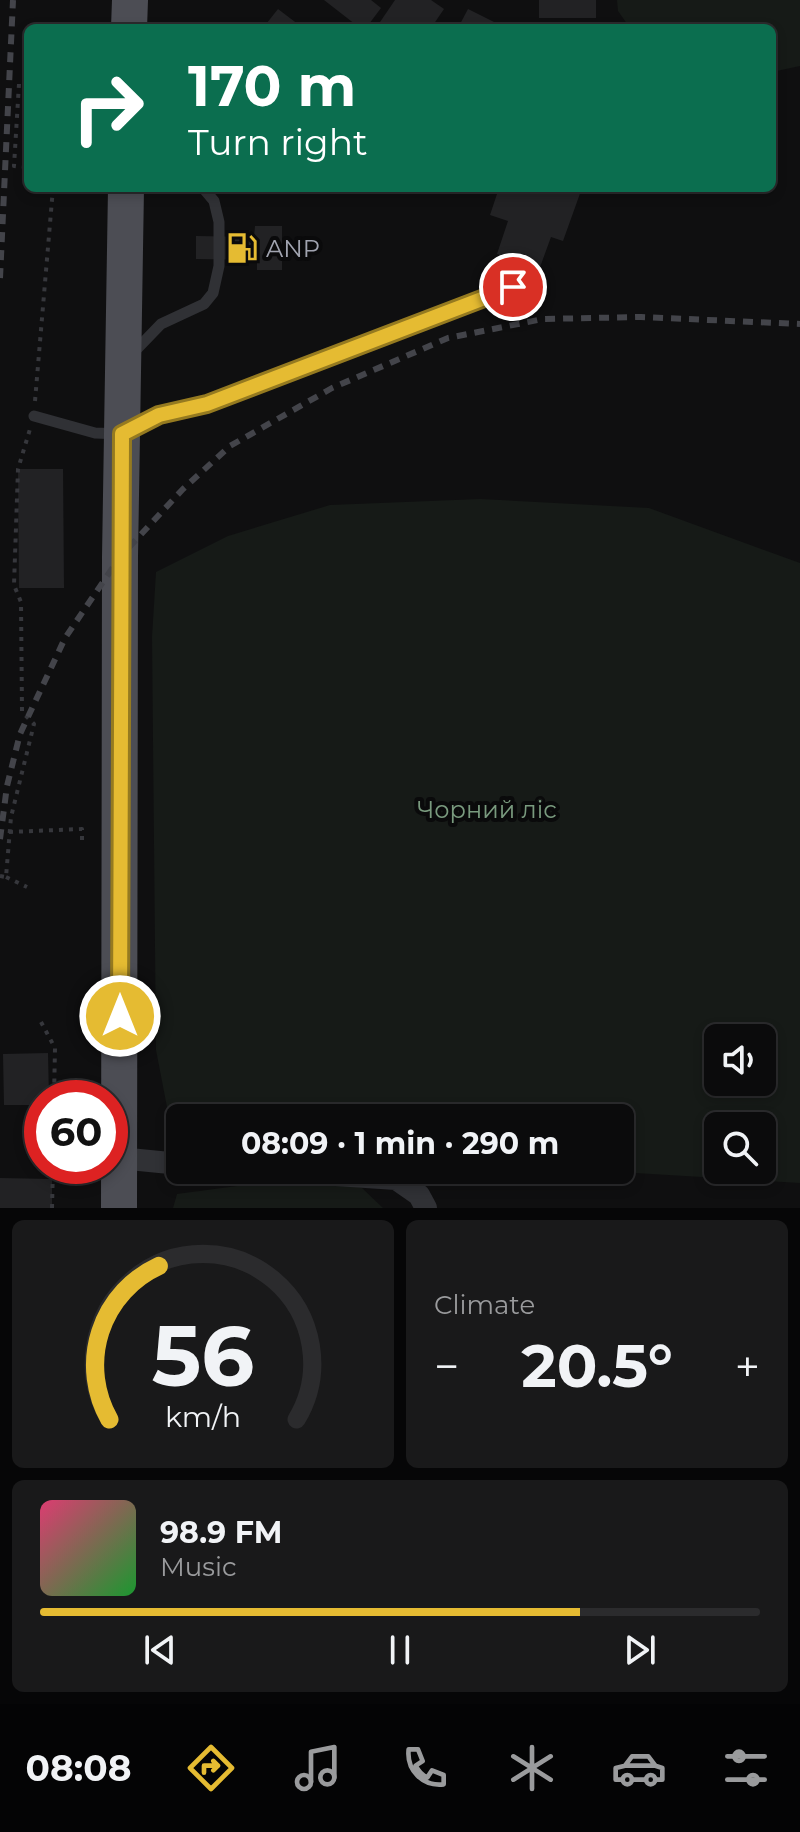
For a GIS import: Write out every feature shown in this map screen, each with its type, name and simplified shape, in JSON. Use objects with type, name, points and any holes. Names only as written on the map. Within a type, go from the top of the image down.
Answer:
[{"type":"main road","points":[[129,24],[130,0]]},
{"type":"main road","points":[[115,1080],[126,192]]},
{"type":"main road","points":[[117,1184],[119,1208]]},
{"type":"street","points":[[128,1159],[166,1163]]},
{"type":"street","points":[[403,1184],[419,1195],[426,1208]]},
{"type":"lane","points":[[123,366],[161,324],[204,304],[213,293],[219,266],[219,222],[214,201],[206,192]]},
{"type":"lane","points":[[34,416],[95,433],[122,434],[159,415],[207,404],[513,287]]},
{"type":"path","points":[[19,84],[14,166],[24,167]]},
{"type":"path","points":[[27,887],[3,877],[9,832],[34,724],[22,712],[21,602],[14,585],[18,469],[34,416],[53,192]]},
{"type":"path","points":[[9,832],[82,829],[82,844]]},
{"type":"path","points":[[41,1022],[55,1048],[54,1080]]},
{"type":"path","points":[[52,1208],[53,1184]]},
{"type":"green space","points":[[617,0],[800,0],[800,66],[776,71],[776,24],[627,24],[618,11]]},
{"type":"green space","name":"Чорний ліс","points":[[480,499],[649,508],[800,563],[800,1183],[776,1182],[776,1112],[704,1112],[704,1177],[634,1173],[634,1104],[166,1104],[156,1050],[152,637],[156,572],[228,536],[330,505]]},
{"type":"green space","points":[[252,1184],[341,1184],[362,1188],[383,1208],[173,1208],[177,1194]]},
{"type":"building","points":[[324,0],[371,0],[381,8],[369,24],[355,24]]},
{"type":"building","points":[[395,0],[431,0],[444,9],[434,24],[379,24]]},
{"type":"building","points":[[539,0],[596,0],[596,18],[539,18]]},
{"type":"building","points":[[278,9],[298,24],[266,24]]},
{"type":"building","points":[[468,9],[498,24],[460,24]]},
{"type":"building","points":[[498,192],[581,192],[563,241],[551,237],[539,270],[497,254],[508,221],[490,215]]},
{"type":"building","points":[[255,226],[282,226],[282,270],[257,270],[257,260],[196,259],[196,236],[254,237]]},
{"type":"building","points":[[18,469],[63,469],[64,588],[19,588]]},
{"type":"building","points":[[48,1053],[49,1080],[24,1080],[24,1105],[4,1105],[3,1054]]},
{"type":"building","points":[[0,1178],[24,1178],[24,1184],[52,1184],[52,1208],[0,1208]]},
{"type":"railway","points":[[0,278],[13,0]]},
{"type":"railway","points":[[0,839],[7,786],[20,734],[65,638],[120,557],[183,489],[230,446],[332,388],[448,338],[543,319],[641,317],[800,324]]},
{"type":"place","name":"ANP","points":[[242,248]]},
{"type":"route","points":[[120,1016],[122,434],[159,415],[207,404],[513,287]]}]
